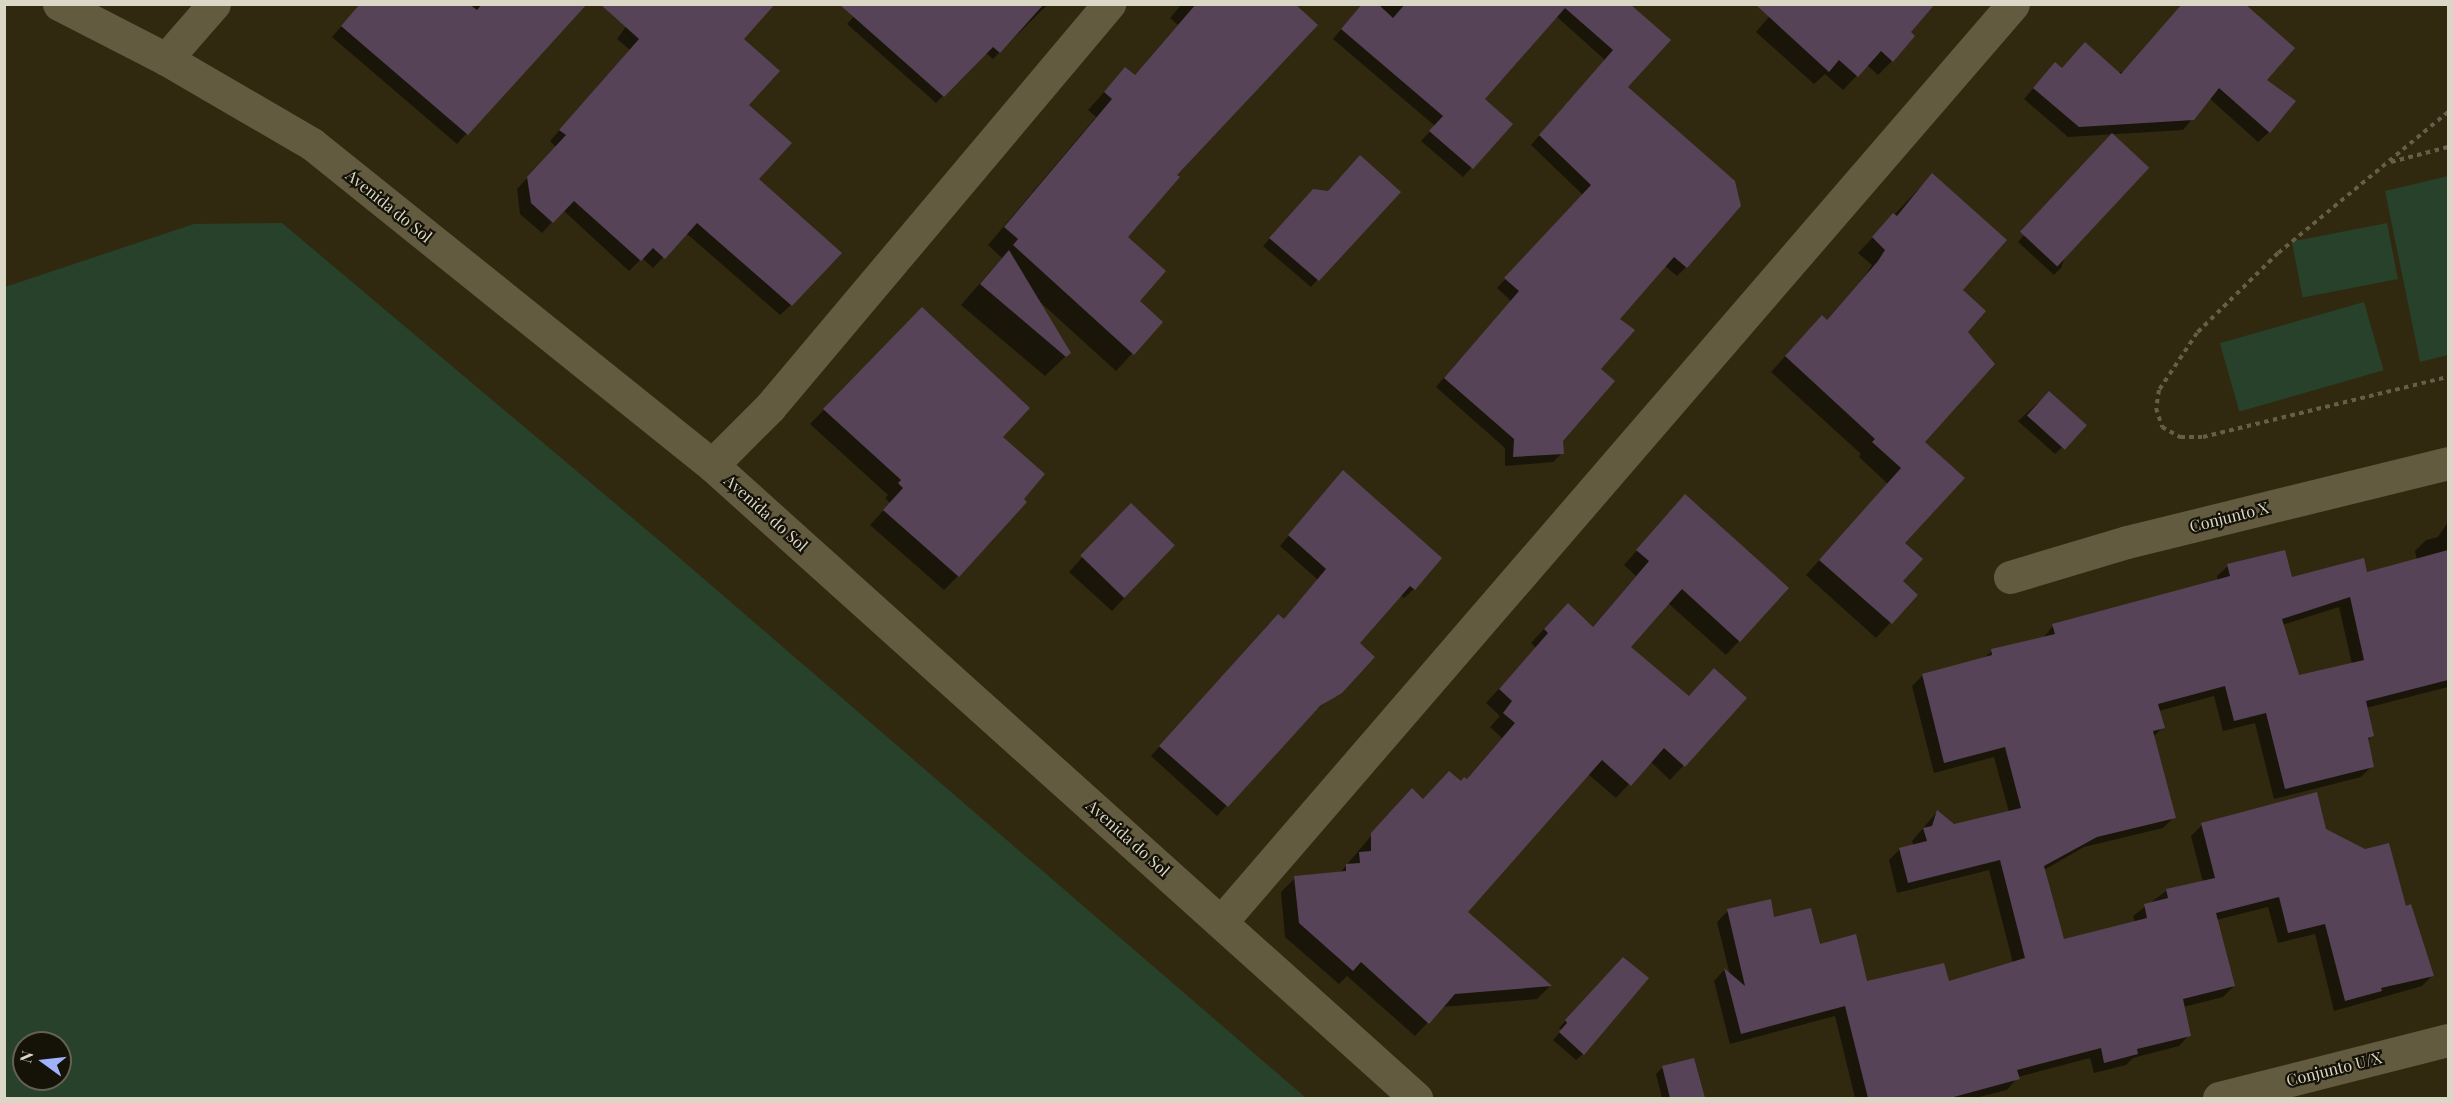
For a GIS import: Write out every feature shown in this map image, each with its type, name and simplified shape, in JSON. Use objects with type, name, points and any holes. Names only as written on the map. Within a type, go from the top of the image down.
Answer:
[{"type":"street","name":"Avenida do Sol","points":[[59,4],[166,59],[312,144],[712,465],[1416,1098]]},
{"type":"street","points":[[166,59],[214,4]]},
{"type":"street","points":[[712,465],[770,407],[1109,4]]},
{"type":"street","points":[[1221,922],[2013,4]]},
{"type":"street","name":"Conjunto X","points":[[2010,577],[2127,542],[2448,463]]},
{"type":"street","name":"Conjunto U/X","points":[[2219,1098],[2448,1040]]},
{"type":"path","points":[[2448,112],[2278,253],[2197,333],[2159,390],[2156,408],[2162,427],[2180,437],[2203,437],[2448,377]]},
{"type":"path","points":[[2387,163],[2448,147]]},
{"type":"green space","points":[[2448,176],[2448,355],[2420,362],[2385,191]]},
{"type":"green space","points":[[282,223],[661,542],[1306,1098],[5,1098],[5,287],[194,224]]},
{"type":"green space","points":[[2387,223],[2398,279],[2303,297],[2292,242]]},
{"type":"green space","points":[[2364,302],[2384,370],[2239,412],[2220,343]]},
{"type":"building","points":[[360,4],[469,4],[477,10],[482,4],[587,4],[468,135],[341,26]]},
{"type":"building","points":[[600,4],[775,4],[744,39],[780,71],[749,105],[792,143],[759,179],[842,253],[792,306],[697,223],[665,259],[653,248],[641,261],[574,201],[553,223],[531,203],[527,177],[566,135],[559,130],[639,39]]},
{"type":"building","points":[[839,4],[1044,4],[1000,53],[993,47],[944,97]]},
{"type":"building","points":[[1196,4],[1295,4],[1318,25],[1177,175],[1180,177],[1128,237],[1166,271],[1140,301],[1163,322],[1134,355],[1013,245],[1018,239],[1004,227],[1112,99],[1104,92],[1125,67],[1135,75]]},
{"type":"building","points":[[1362,4],[1378,4],[1393,18],[1405,4],[1630,4],[1671,40],[1628,87],[1735,181],[1741,206],[1687,268],[1674,257],[1620,319],[1635,330],[1601,369],[1615,381],[1563,441],[1564,454],[1513,457],[1514,439],[1444,378],[1519,291],[1504,278],[1591,185],[1539,135],[1613,50],[1565,8],[1485,99],[1513,124],[1473,169],[1429,131],[1443,116],[1341,29]]},
{"type":"building","points":[[1755,4],[1935,4],[1911,32],[1915,36],[1893,62],[1881,51],[1858,77],[1839,60],[1829,72]]},
{"type":"building","points":[[2182,4],[2245,4],[2295,48],[2267,80],[2296,101],[2270,133],[2219,88],[2194,120],[2079,127],[2033,88],[2055,62],[2062,68],[2085,42],[2121,74]]},
{"type":"building","points":[[2112,133],[2149,168],[2057,267],[2020,232]]},
{"type":"building","points":[[1360,155],[1401,192],[1319,281],[1269,238],[1313,189],[1328,191]]},
{"type":"building","points":[[1932,173],[2007,240],[1963,290],[1986,311],[1968,332],[1995,364],[1925,442],[1965,478],[1905,543],[1923,559],[1903,581],[1918,595],[1892,624],[1819,560],[1901,468],[1872,442],[1875,439],[1785,356],[1822,315],[1827,320],[1878,261],[1885,250],[1872,237],[1893,213],[1897,216]]},
{"type":"building","points":[[1009,250],[1071,353],[1066,357],[980,284]]},
{"type":"building","points":[[922,307],[1030,408],[1003,437],[1045,474],[1024,499],[1027,502],[959,577],[883,510],[903,488],[898,483],[901,480],[823,409]]},
{"type":"building","points":[[2049,391],[2087,425],[2065,450],[2027,416]]},
{"type":"building","points":[[1343,470],[1442,558],[1415,590],[1410,586],[1360,643],[1375,657],[1342,693],[1320,706],[1228,807],[1159,746],[1278,614],[1284,619],[1326,569],[1288,535]]},
{"type":"building","points":[[1685,494],[1789,588],[1740,642],[1682,589],[1631,647],[1689,696],[1714,668],[1747,698],[1685,767],[1664,748],[1631,786],[1602,760],[1468,912],[1552,986],[1455,994],[1429,1024],[1361,962],[1353,971],[1299,923],[1294,876],[1346,871],[1346,864],[1360,863],[1359,852],[1371,851],[1371,833],[1412,788],[1423,799],[1449,771],[1461,781],[1464,777],[1467,779],[1515,723],[1503,713],[1512,701],[1499,689],[1548,633],[1544,629],[1568,603],[1593,627],[1649,561],[1636,550]]},
{"type":"building","points":[[1131,503],[1175,545],[1124,598],[1080,556]]},
{"type":"building","points":[[2285,550],[2292,577],[2364,558],[2367,572],[2448,550],[2448,680],[2366,701],[2374,736],[2368,738],[2374,767],[2285,789],[2266,713],[2234,721],[2225,686],[2158,704],[2165,728],[2153,731],[2176,818],[2097,837],[2044,866],[2064,939],[2147,918],[2144,904],[2168,898],[2166,889],[2215,878],[2201,823],[2317,792],[2326,829],[2365,849],[2389,843],[2406,906],[2411,904],[2434,976],[2381,988],[2382,991],[2345,1001],[2325,924],[2288,933],[2279,897],[2216,913],[2235,986],[2183,999],[2191,1036],[2137,1049],[2138,1054],[2104,1063],[2101,1048],[2017,1070],[2020,1079],[1950,1098],[1868,1098],[1845,1006],[1741,1034],[1724,968],[1745,986],[1727,909],[1771,899],[1774,917],[1811,908],[1820,944],[1856,934],[1867,981],[1944,963],[1949,981],[2025,958],[2000,860],[1908,883],[1899,848],[1927,841],[1923,828],[1932,826],[1937,810],[1954,824],[2021,808],[2005,747],[1944,763],[1922,674],[1992,655],[1991,649],[2055,634],[2052,624],[2230,576],[2227,564]],"holes":[[[2350,597],[2364,660],[2299,675],[2282,619]]]},
{"type":"building","points":[[1623,957],[1649,978],[1584,1055],[1559,1032],[1567,1023],[1565,1020]]},
{"type":"building","points":[[1694,1058],[1705,1098],[1670,1098],[1662,1066]]}]
